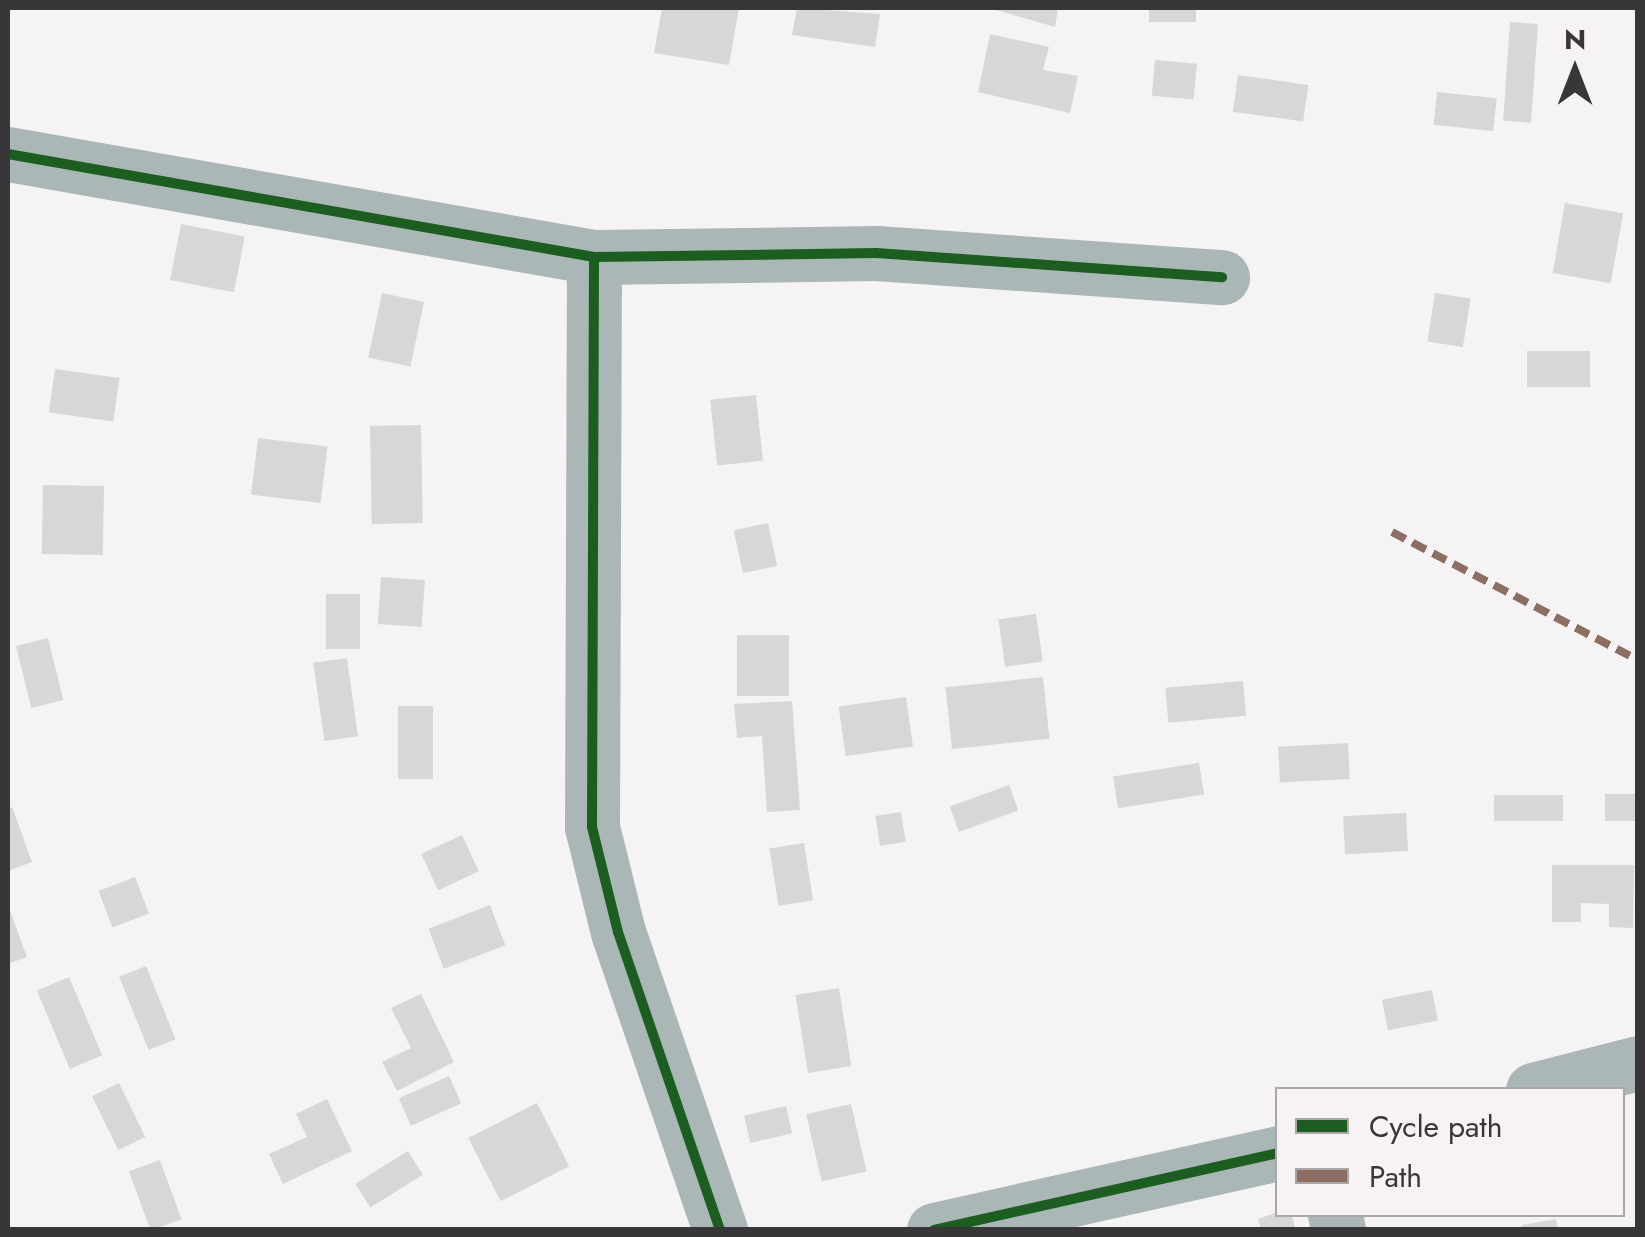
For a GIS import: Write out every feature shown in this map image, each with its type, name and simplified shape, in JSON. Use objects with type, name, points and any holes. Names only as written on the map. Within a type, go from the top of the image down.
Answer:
[{"type":"street","points":[[8,154],[594,257],[876,253],[1222,277]]},
{"type":"street","points":[[594,257],[592,827],[618,932],[720,1230]]},
{"type":"street","points":[[1545,1087],[1638,1063]]},
{"type":"street","points":[[959,1227],[1275,1154]]},
{"type":"building","points":[[662,8],[739,8],[729,65],[654,53]]},
{"type":"building","points":[[797,8],[880,14],[875,47],[792,35]]},
{"type":"building","points":[[989,8],[1058,8],[1055,27]]},
{"type":"building","points":[[1149,8],[1196,8],[1196,22],[1149,22]]},
{"type":"building","points":[[1510,22],[1538,24],[1531,123],[1503,121]]},
{"type":"building","points":[[990,34],[1049,47],[1043,70],[1078,76],[1070,113],[978,92]]},
{"type":"building","points":[[1155,60],[1197,64],[1194,100],[1152,96]]},
{"type":"building","points":[[1238,75],[1308,85],[1303,122],[1233,112]]},
{"type":"building","points":[[1437,92],[1497,98],[1493,131],[1434,125]]},
{"type":"building","points":[[1565,203],[1623,213],[1611,283],[1553,273]]},
{"type":"building","points":[[181,224],[245,236],[234,292],[170,280]]},
{"type":"building","points":[[382,293],[424,302],[410,366],[368,358]]},
{"type":"building","points":[[1435,293],[1471,299],[1463,347],[1427,341]]},
{"type":"building","points":[[1527,351],[1590,351],[1590,387],[1527,387]]},
{"type":"building","points":[[55,369],[119,378],[113,422],[49,413]]},
{"type":"building","points":[[756,395],[763,461],[717,465],[710,400]]},
{"type":"building","points":[[421,425],[423,523],[372,524],[370,426]]},
{"type":"building","points":[[258,438],[327,447],[321,503],[251,495]]},
{"type":"building","points":[[43,485],[104,486],[103,555],[42,554]]},
{"type":"building","points":[[768,523],[777,566],[743,573],[734,530]]},
{"type":"building","points":[[381,577],[425,580],[422,627],[378,624]]},
{"type":"building","points":[[326,594],[360,594],[360,649],[326,649]]},
{"type":"building","points":[[1036,614],[1043,662],[1005,667],[998,619]]},
{"type":"building","points":[[737,635],[789,635],[789,696],[737,696]]},
{"type":"building","points":[[48,638],[63,700],[31,708],[16,646]]},
{"type":"building","points":[[347,658],[358,736],[324,741],[313,663]]},
{"type":"building","points":[[1043,677],[1049,739],[952,749],[946,687]]},
{"type":"building","points":[[1243,681],[1246,716],[1168,723],[1165,688]]},
{"type":"building","points":[[906,697],[913,747],[846,756],[839,706]]},
{"type":"building","points":[[792,701],[800,810],[767,812],[762,736],[737,738],[734,704]]},
{"type":"building","points":[[398,706],[433,706],[433,779],[398,779]]},
{"type":"building","points":[[1348,743],[1350,779],[1280,783],[1278,747]]},
{"type":"building","points":[[1199,763],[1204,795],[1118,808],[1113,777]]},
{"type":"building","points":[[1009,785],[1018,810],[959,832],[950,807]]},
{"type":"building","points":[[1605,794],[1638,794],[1638,821],[1605,821]]},
{"type":"building","points":[[1494,795],[1563,795],[1563,821],[1494,821]]},
{"type":"building","points":[[12,807],[32,862],[8,871],[8,809]]},
{"type":"building","points":[[901,812],[906,842],[880,846],[875,816]]},
{"type":"building","points":[[1406,813],[1408,851],[1345,854],[1343,816]]},
{"type":"building","points":[[462,835],[479,871],[438,890],[421,854]]},
{"type":"building","points":[[804,843],[813,900],[779,906],[769,848]]},
{"type":"building","points":[[1552,865],[1634,865],[1633,928],[1609,927],[1609,904],[1581,903],[1581,922],[1552,922]]},
{"type":"building","points":[[135,877],[149,913],[113,927],[99,891]]},
{"type":"building","points":[[8,905],[27,957],[8,964]]},
{"type":"building","points":[[490,905],[505,945],[444,969],[428,929]]},
{"type":"building","points":[[146,966],[176,1039],[149,1050],[119,977]]},
{"type":"building","points":[[69,977],[102,1055],[70,1069],[37,991]]},
{"type":"building","points":[[839,988],[851,1066],[808,1073],[796,995]]},
{"type":"building","points":[[1432,990],[1438,1020],[1388,1030],[1382,1000]]},
{"type":"building","points":[[421,994],[454,1062],[397,1091],[382,1062],[411,1048],[391,1008]]},
{"type":"building","points":[[449,1076],[461,1103],[411,1126],[399,1098]]},
{"type":"building","points":[[119,1083],[145,1137],[118,1150],[92,1096]]},
{"type":"building","points":[[327,1099],[352,1151],[283,1184],[269,1154],[307,1137],[296,1114]]},
{"type":"building","points":[[537,1103],[569,1166],[501,1201],[468,1138]]},
{"type":"building","points":[[851,1104],[867,1171],[822,1182],[806,1114]]},
{"type":"building","points":[[786,1106],[792,1133],[750,1143],[744,1116]]},
{"type":"building","points":[[408,1151],[423,1175],[370,1208],[355,1184]]},
{"type":"building","points":[[160,1160],[182,1219],[150,1230],[129,1171]]},
{"type":"building","points":[[1275,1213],[1275,1217],[1292,1217],[1296,1230],[1261,1230],[1258,1219]]},
{"type":"building","points":[[1556,1219],[1558,1230],[1523,1230],[1522,1225]]},
{"type":"marked path","points":[[1392,532],[1638,660]]},
{"type":"cycle path","points":[[8,154],[594,257],[876,253],[1222,277]]},
{"type":"cycle path","points":[[594,257],[592,827],[618,932],[720,1230]]},
{"type":"cycle path","points":[[934,1230],[1275,1154]]}]
